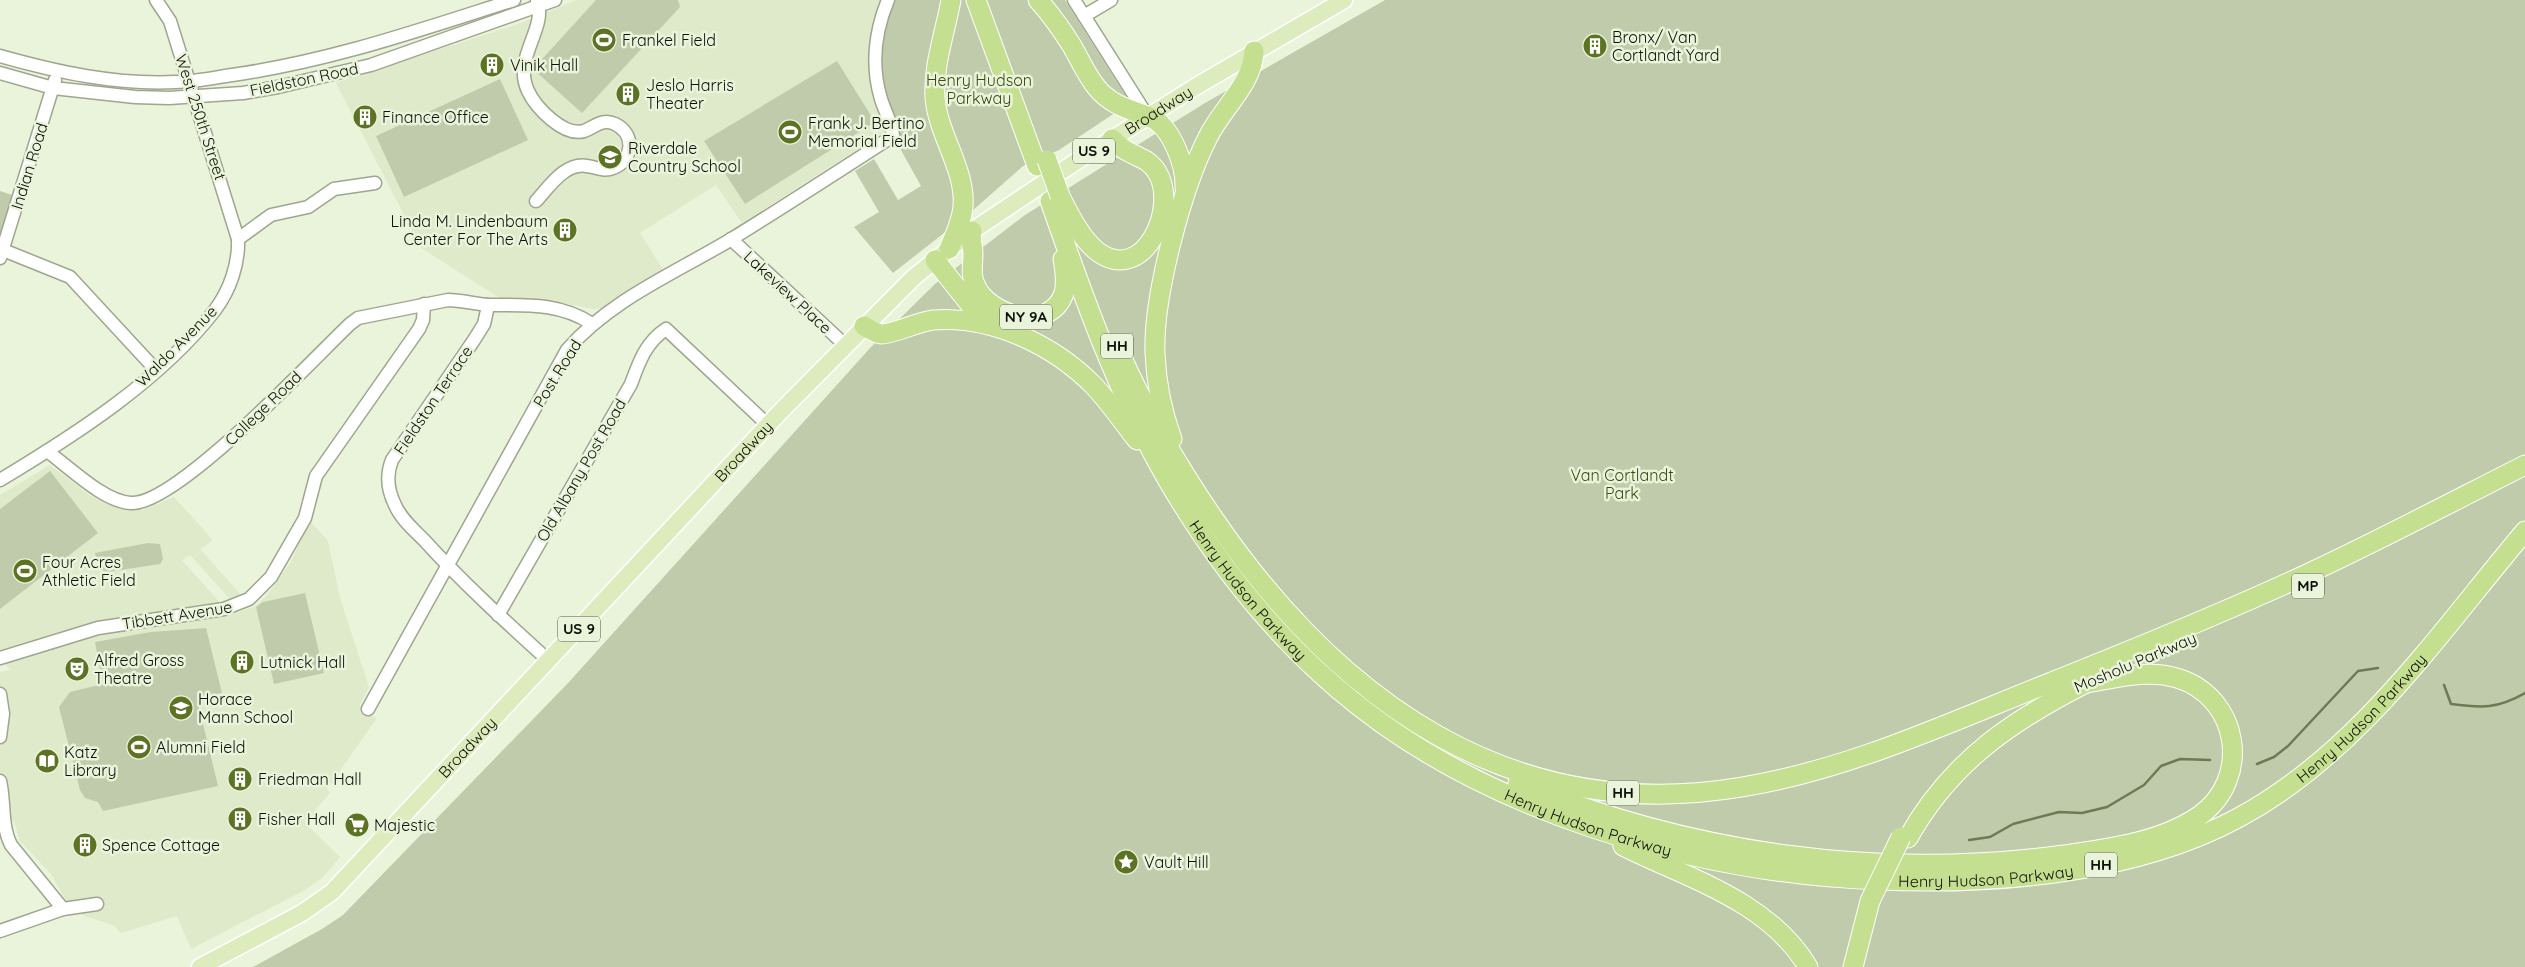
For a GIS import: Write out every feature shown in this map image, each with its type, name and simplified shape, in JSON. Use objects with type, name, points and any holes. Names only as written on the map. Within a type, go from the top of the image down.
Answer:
[{"type":"highway","points":[[950,0],[935,83],[938,118],[964,195],[962,216],[942,255],[978,313],[1052,352],[1090,382],[1185,491]]},
{"type":"highway","name":"Henry Hudson Parkway","points":[[976,0],[1101,308],[1128,370],[1213,549],[1254,602],[1293,647],[1341,692],[1392,729],[1453,768],[1557,814],[1637,841],[1689,855],[1777,871],[1845,879],[1904,881],[2024,875],[2107,864],[2153,853],[2198,837],[2239,818],[2280,792],[2321,760],[2380,703],[2419,661],[2525,531]]},
{"type":"highway","name":"Henry Hudson Parkway","points":[[989,0],[1042,163]]},
{"type":"highway","points":[[1038,0],[1067,38],[1098,89],[1116,105],[1148,117],[1163,128],[1181,158],[1185,182],[1184,200]]},
{"type":"highway","points":[[1185,491],[1164,416],[1158,382],[1155,352],[1159,308],[1184,200],[1209,134],[1252,70],[1254,51]]},
{"type":"highway","points":[[1055,198],[1085,238],[1100,253],[1122,259],[1136,255],[1145,249],[1155,234],[1161,217],[1162,184],[1157,171],[1148,161],[1127,151],[1112,139]]},
{"type":"highway","name":"Henry Hudson Parkway","points":[[1055,198],[1057,223],[1096,326],[1125,396],[1151,450],[1308,637],[1380,699],[1437,737],[1462,751],[1506,768],[1574,786],[1620,793],[1654,794],[1716,791],[1784,778],[1875,750],[2084,676],[2304,575],[2525,465]]},
{"type":"highway","name":"NY 9A","points":[[972,231],[972,272],[978,291],[1000,310],[1018,316],[1032,317],[1053,308],[1064,292],[1065,277],[1057,223]]},
{"type":"highway","points":[[864,326],[882,334],[922,322],[952,319],[1015,334]]},
{"type":"highway","name":"Mosholu Parkway","points":[[1853,967],[1875,902],[1904,837],[1941,790],[1988,743],[2084,676],[2309,586],[2525,478]]},
{"type":"highway","points":[[1437,737],[1471,762],[1590,811],[1675,835],[1744,850],[1830,862],[1917,865],[2032,859],[2080,853],[2152,837],[2183,826],[2206,811],[2224,786],[2232,757],[2228,726],[2215,701],[2196,686],[2180,679],[2162,675],[2084,676]]},
{"type":"highway","points":[[1557,814],[1745,905],[1780,932],[1808,967]]},
{"type":"highway","name":"Mosholu Parkway","points":[[1862,967],[1875,902]]},
{"type":"main road","name":"Broadway","points":[[200,967],[302,913],[332,892],[845,345],[942,255],[972,231],[1112,139],[1254,51],[1344,0]]},
{"type":"street","name":"West 250th Street","points":[[156,0],[170,21],[238,238]]},
{"type":"street","name":"Fieldston Road","points":[[0,56],[57,72],[137,82],[190,81],[273,70],[326,58],[514,0]]},
{"type":"street","name":"Fieldston Road","points":[[0,73],[53,88],[135,97],[195,96],[278,88],[363,67],[539,3],[555,0]]},
{"type":"street","name":"Post Road","points":[[368,709],[568,350],[592,324],[609,311],[731,239],[893,136],[881,98],[875,56],[877,35],[888,0]]},
{"type":"street","points":[[1074,0],[1148,117]]},
{"type":"street","points":[[1084,16],[1111,0]]},
{"type":"street","points":[[536,201],[567,170],[585,165],[607,170],[618,166],[627,158],[630,144],[624,131],[617,125],[608,122],[599,123],[583,131],[573,132],[564,128],[531,97],[523,67],[539,3]]},
{"type":"street","name":"Indian Road","points":[[2,254],[57,72]]},
{"type":"street","points":[[238,238],[271,215],[308,206],[334,189],[376,182]]},
{"type":"street","name":"Waldo Avenue","points":[[0,480],[48,452],[129,393],[156,370],[215,310],[232,279],[238,253],[238,238]]},
{"type":"street","name":"Lakeview Place","points":[[731,239],[845,345]]},
{"type":"street","points":[[2,254],[70,277],[156,370]]},
{"type":"street","name":"College Road","points":[[48,452],[102,492],[118,501],[132,504],[148,499],[188,476],[217,452],[350,324],[367,315],[424,304],[463,300],[488,306],[531,304],[573,313],[592,324]]},
{"type":"street","name":"Tibbett Avenue","points":[[0,658],[98,628],[231,607],[249,599],[261,589],[272,577],[305,518],[316,476],[418,329],[423,320],[424,304]]},
{"type":"street","name":"Fieldston Terrace","points":[[488,306],[484,324],[474,340],[396,453],[388,470],[389,486],[395,506],[448,566],[549,661]]},
{"type":"street","name":"Old Albany Post Road","points":[[498,615],[631,384],[646,350],[652,341],[666,329],[769,426]]},
{"type":"street","points":[[0,694],[3,714],[0,737]]},
{"type":"street","points":[[0,780],[5,803],[2,816],[6,836],[11,845],[63,909]]},
{"type":"street","points":[[0,930],[63,909],[97,904]]},
{"type":"shaded area","name":"Riverdale Country School","points":[[577,0],[886,0],[888,130],[742,223],[716,185],[640,233],[664,271],[610,307],[593,309],[563,303],[503,300],[421,248],[336,83],[515,25]]},
{"type":"shaded area","name":"Horace Mann School","points":[[50,465],[89,495],[115,508],[143,510],[174,497],[213,540],[200,549],[242,596],[230,599],[190,555],[182,560],[231,615],[256,606],[269,593],[290,563],[310,521],[328,541],[340,598],[369,687],[360,705],[363,712],[377,718],[327,789],[330,793],[316,809],[307,825],[340,857],[323,877],[305,890],[191,949],[177,916],[121,933],[113,925],[72,912],[51,874],[19,840],[15,823],[0,811],[0,672],[10,670],[0,657],[0,495]]},
{"type":"green space","name":"Frankel Field","points":[[596,0],[678,0],[680,7],[582,113],[533,69]]},
{"type":"green space","name":"Henry Hudson Parkway","points":[[892,0],[1065,0],[1130,103],[1059,150],[1023,166],[972,211],[893,273],[854,227],[879,212],[855,171],[874,159],[898,200],[921,186],[897,143],[897,129],[886,102],[880,61],[882,36]]},
{"type":"green space","name":"Van Cortlandt Park","points":[[1385,0],[2525,0],[2525,967],[253,967],[322,929],[343,915],[569,682],[871,347],[935,284],[1025,215],[1205,103]]},
{"type":"green space","name":"Frank J. Bertino Memorial Field","points":[[837,61],[875,122],[745,204],[704,141]]},
{"type":"green space","points":[[500,79],[528,140],[404,197],[376,136]]},
{"type":"green space","points":[[0,191],[12,195],[0,239]]},
{"type":"green space","name":"Four Acres Athletic Field","points":[[50,471],[98,533],[0,609],[0,509]]},
{"type":"green space","points":[[148,543],[160,544],[163,559],[160,564],[107,572],[99,569],[95,553]]},
{"type":"green space","points":[[305,593],[324,673],[274,684],[256,607],[263,602]]},
{"type":"green space","name":"Alumni Field","points":[[206,628],[222,693],[197,699],[218,786],[103,811],[98,802],[85,798],[80,790],[59,707],[70,692],[103,684],[95,642],[151,632]]},
{"type":"waterway","points":[[2257,764],[2274,757],[2288,746],[2358,671],[2378,668]]},
{"type":"waterway","points":[[2444,685],[2451,704],[2497,705],[2525,693]]},
{"type":"waterway","points":[[1969,840],[1990,837],[2013,824],[2059,812],[2082,813],[2107,807],[2144,785],[2161,766],[2180,759],[2210,760]]},
{"type":"place","name":"Frankel Field","points":[[604,40]]},
{"type":"place","name":"Bronx/ Van Cortlandt Yard","points":[[1595,46]]},
{"type":"place","name":"Vinik Hall","points":[[492,65]]},
{"type":"place","name":"Jeslo Harris Theater","points":[[628,94]]},
{"type":"place","name":"Finance Office","points":[[365,117]]},
{"type":"place","name":"Frank J. Bertino Memorial Field","points":[[790,132]]},
{"type":"place","name":"Riverdale Country School","points":[[610,157]]},
{"type":"place","name":"Linda M. Lindenbaum Center For The Arts","points":[[565,230]]},
{"type":"place","name":"Four Acres Athletic Field","points":[[25,571]]},
{"type":"place","name":"Lutnick Hall","points":[[242,662]]},
{"type":"place","name":"Alfred Gross Theatre","points":[[77,669]]},
{"type":"place","name":"Horace Mann School","points":[[181,708]]},
{"type":"place","name":"Alumni Field","points":[[139,747]]},
{"type":"place","name":"Katz Library","points":[[47,761]]},
{"type":"place","name":"Friedman Hall","points":[[240,779]]},
{"type":"place","name":"Fisher Hall","points":[[240,819]]},
{"type":"place","name":"Majestic","points":[[357,825]]},
{"type":"place","name":"Spence Cottage","points":[[85,845]]},
{"type":"place","name":"Vault Hill","points":[[1126,862]]}]
